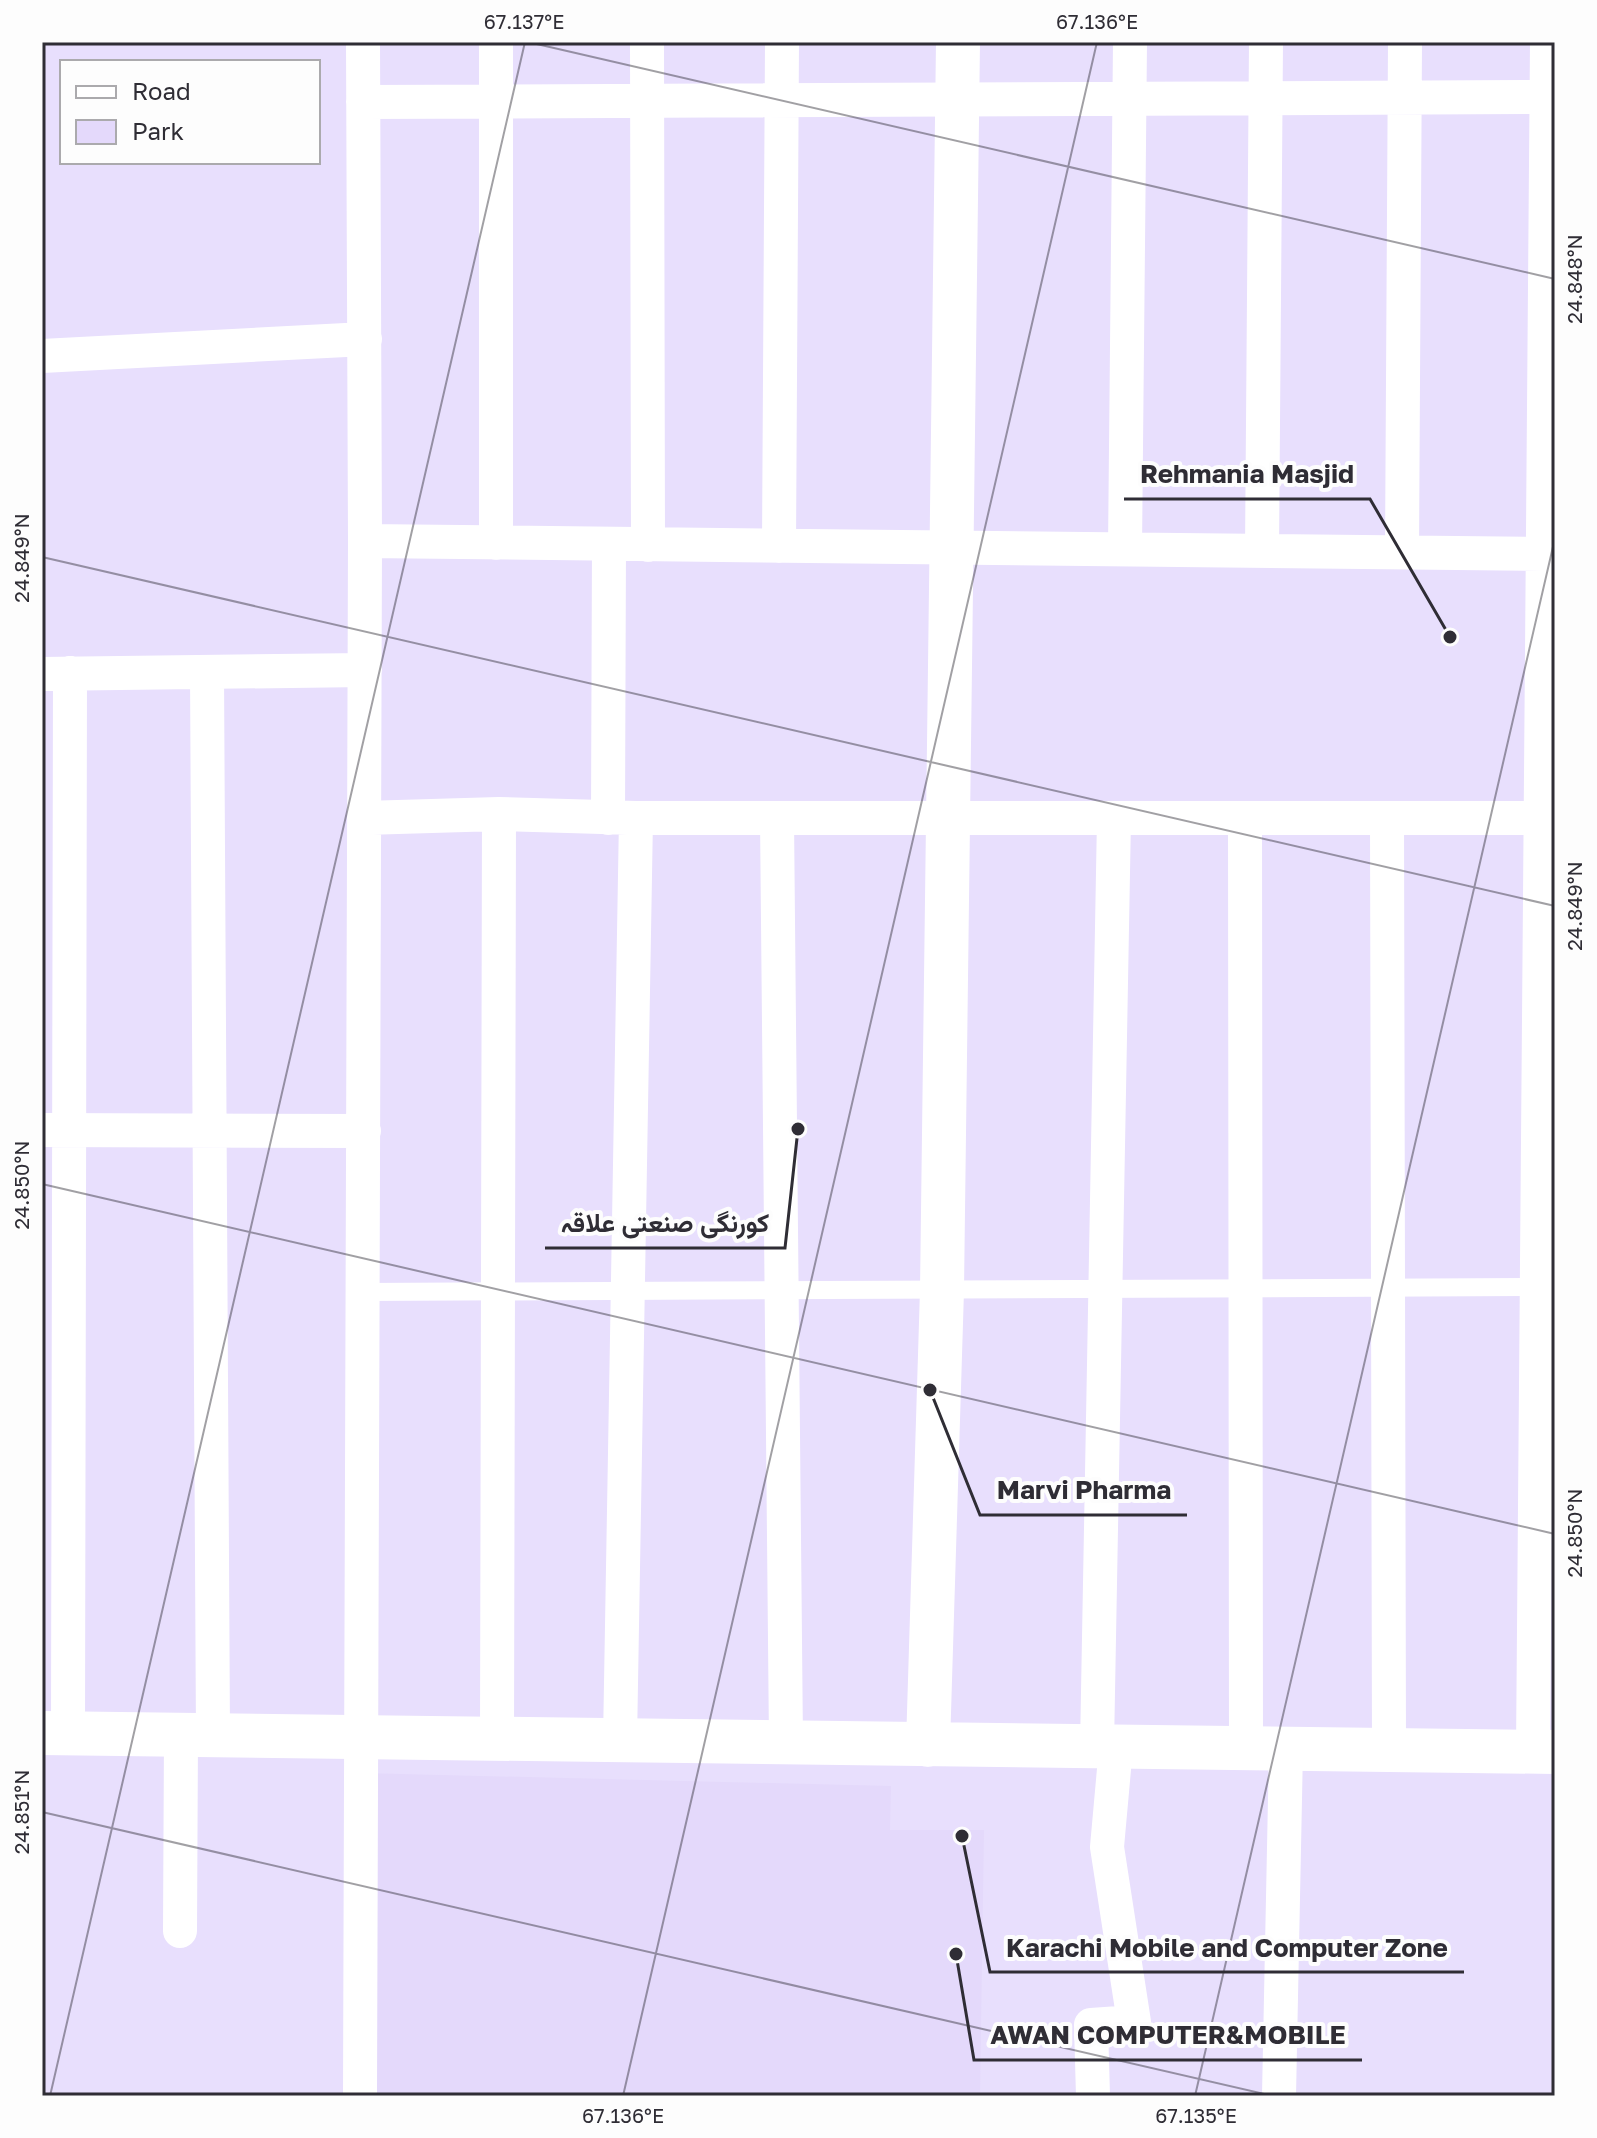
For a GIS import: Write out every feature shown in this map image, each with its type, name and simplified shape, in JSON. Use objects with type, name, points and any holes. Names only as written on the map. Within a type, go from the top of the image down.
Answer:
[{"type":"street","points":[[360,2096],[365,670],[363,42]]},
{"type":"street","points":[[496,42],[496,543]]},
{"type":"street","points":[[647,42],[648,545]]},
{"type":"street","points":[[779,546],[782,42]]},
{"type":"street","points":[[928,1745],[942,1290],[958,42]]},
{"type":"street","points":[[1125,549],[1130,42]]},
{"type":"street","points":[[1262,551],[1266,42]]},
{"type":"street","points":[[1402,552],[1405,42]]},
{"type":"street","points":[[365,670],[56,674],[55,1733],[1544,1752],[1537,1287],[1547,1157],[1541,818],[1548,713],[1543,554],[1550,335],[1547,42]]},
{"type":"street","points":[[363,102],[1547,97]]},
{"type":"street","points":[[42,356],[365,339]]},
{"type":"street","points":[[365,541],[1543,554]]},
{"type":"street","points":[[609,544],[622,818],[627,1291],[620,1741]]},
{"type":"street","points":[[180,1931],[197,1736],[210,1131],[207,672]]},
{"type":"street","points":[[364,818],[499,814],[622,818],[1541,818]]},
{"type":"street","points":[[497,1739],[499,814]]},
{"type":"street","points":[[777,818],[786,1743]]},
{"type":"street","points":[[1093,2096],[1091,2025],[1134,2022],[1107,1847],[1105,1289],[1114,818]]},
{"type":"street","points":[[1245,818],[1245,1289],[1279,2096]]},
{"type":"street","points":[[1387,818],[1389,1750]]},
{"type":"street","points":[[56,1130],[364,1131]]},
{"type":"lane","points":[[363,1292],[1537,1287]]},
{"type":"shaded area","points":[[42,42],[1555,42],[1555,2096],[42,2096]]},
{"type":"green space","points":[[361,1773],[891,1786],[890,1830],[984,1830],[980,2096],[359,2096]]},
{"type":"place","name":"Rehmania Masjid","points":[[1450,637]]},
{"type":"place","name":"کورنگی صنعتی علاقہ","points":[[798,1129]]},
{"type":"place","name":"Marvi Pharma","points":[[930,1390]]},
{"type":"place","name":"Karachi Mobile and Computer Zone","points":[[962,1836]]},
{"type":"place","name":"AWAN COMPUTER&MOBILE","points":[[956,1954]]}]
